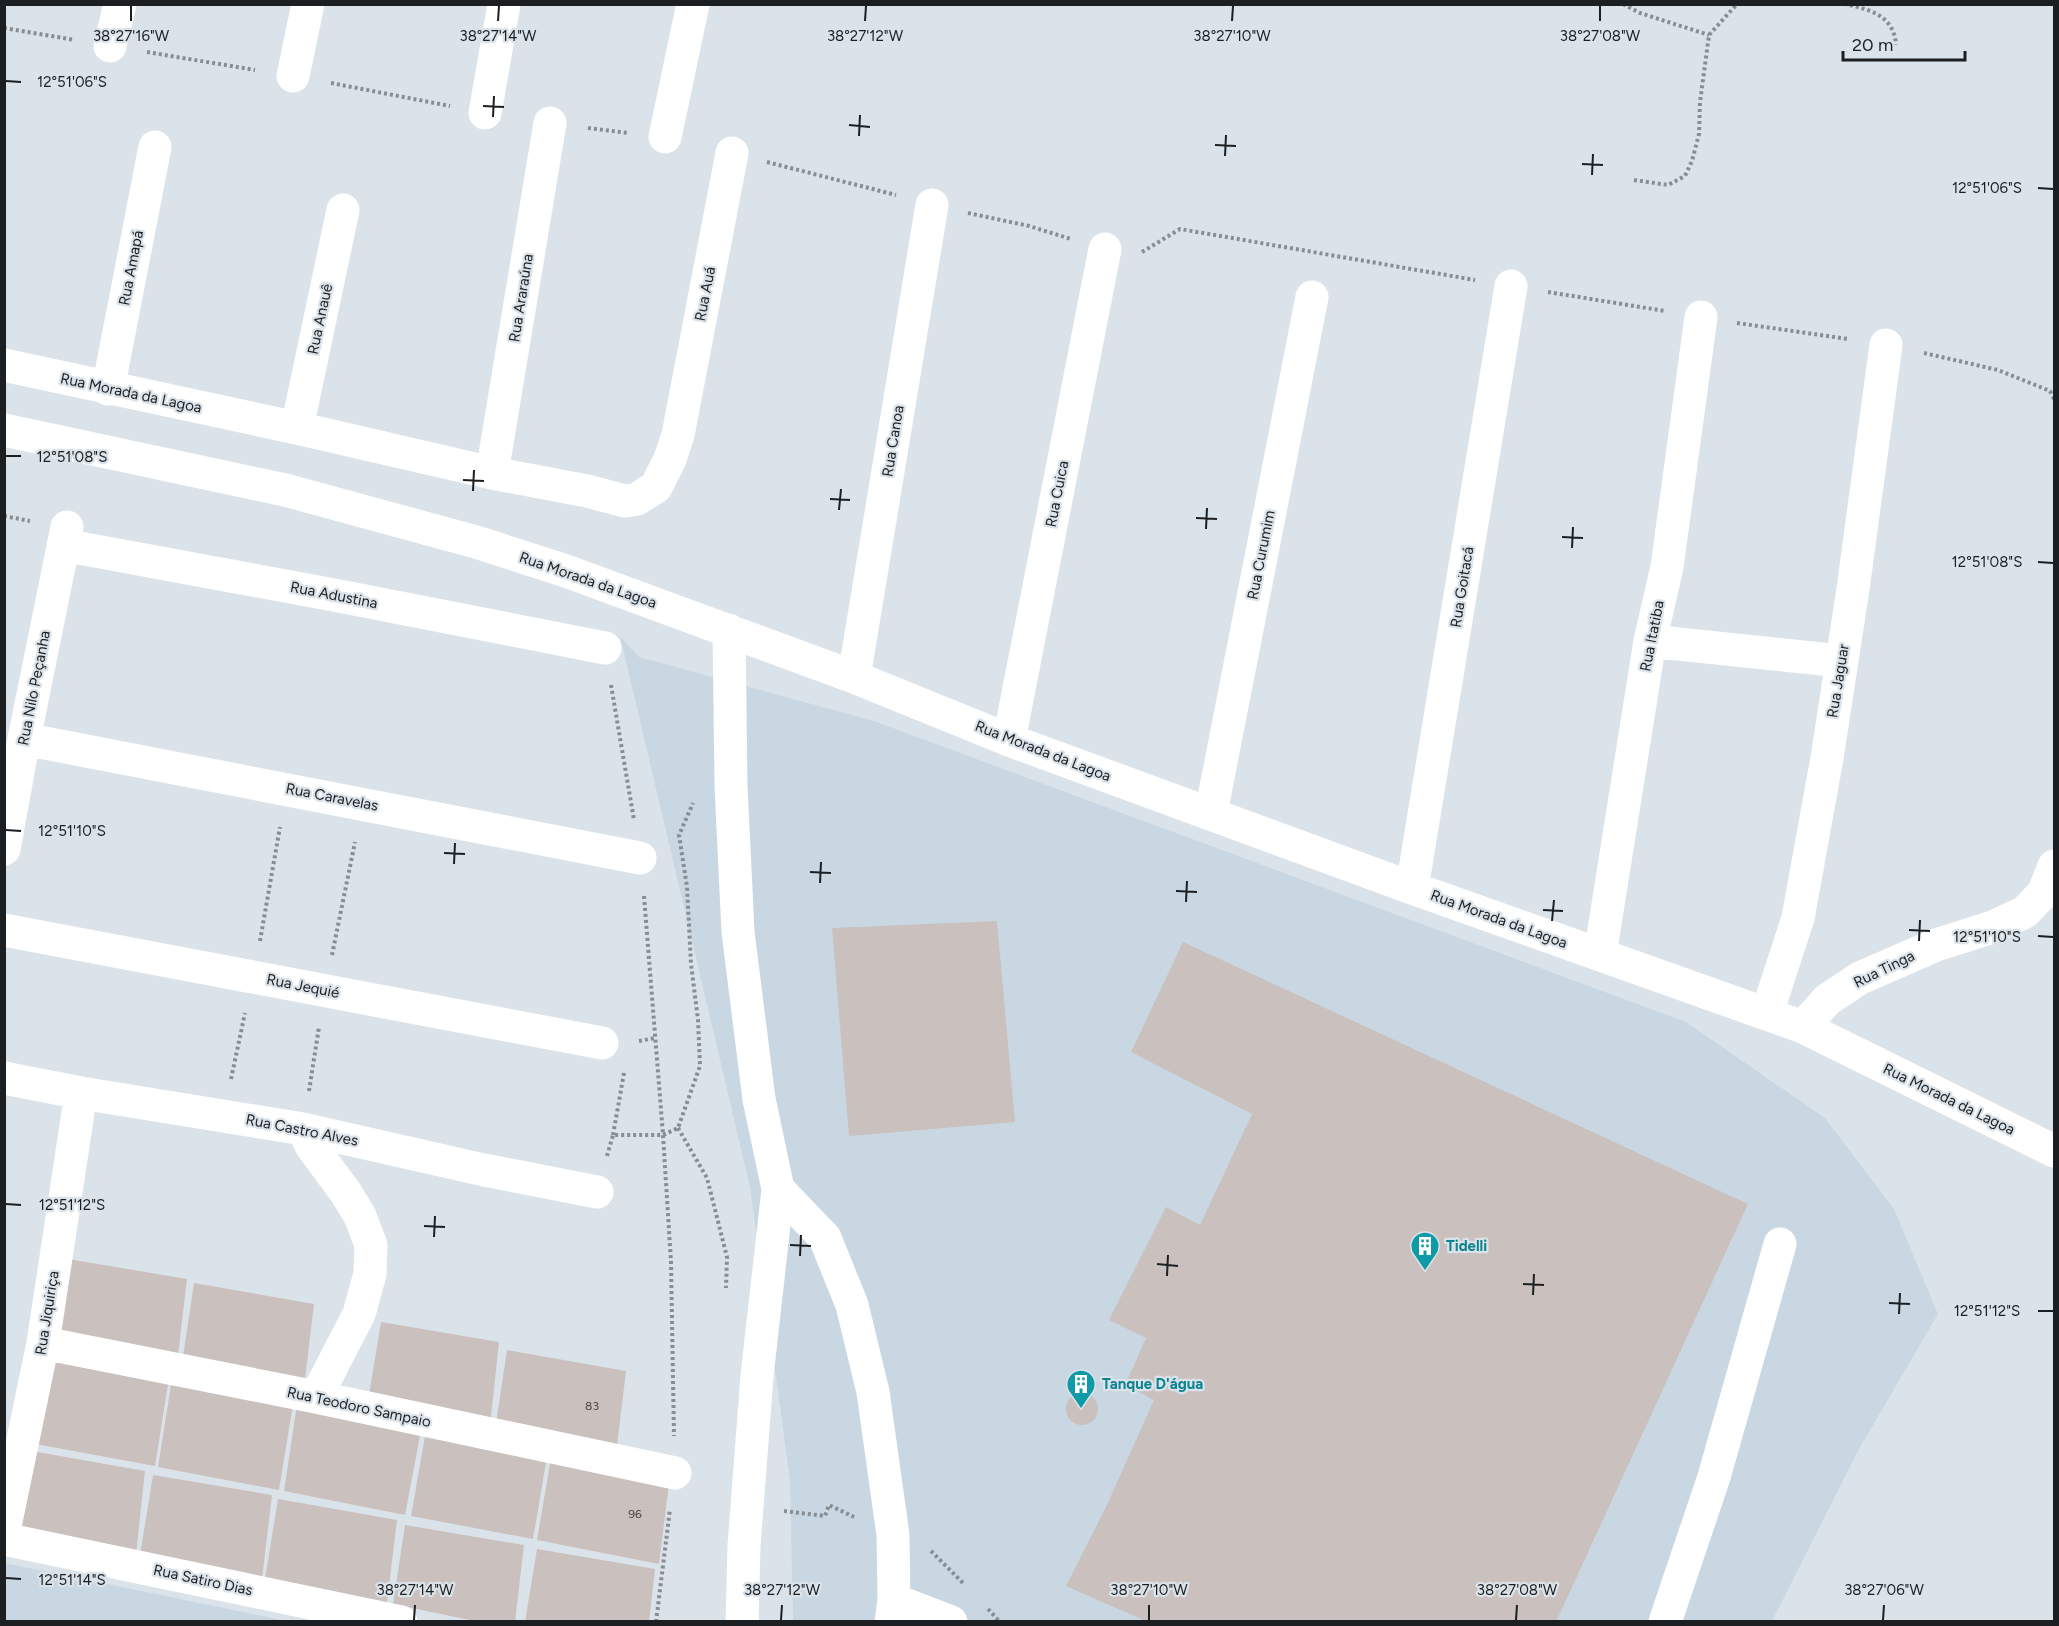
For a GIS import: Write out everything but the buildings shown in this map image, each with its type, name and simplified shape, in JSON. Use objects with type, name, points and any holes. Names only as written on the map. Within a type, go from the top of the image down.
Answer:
[{"type":"street","points":[[110,46],[120,4]]},
{"type":"street","points":[[293,76],[308,4]]},
{"type":"street","points":[[485,113],[504,4]]},
{"type":"street","points":[[665,137],[693,4]]},
{"type":"street","name":"Rua Araraúna","points":[[492,473],[550,123]]},
{"type":"street","name":"Rua Amapá","points":[[108,389],[155,147]]},
{"type":"street","name":"Rua Auá","points":[[678,435],[732,153]]},
{"type":"street","name":"Rua Canoa","points":[[854,677],[932,205]]},
{"type":"street","name":"Rua Anauê","points":[[297,428],[343,210]]},
{"type":"street","name":"Rua Cuica","points":[[1009,740],[1105,249]]},
{"type":"street","name":"Rua Goitacá","points":[[1412,888],[1511,286]]},
{"type":"street","name":"Rua Curumim","points":[[1210,813],[1312,297]]},
{"type":"street","name":"Rua Itatiba","points":[[1600,955],[1650,641],[1667,567],[1701,317]]},
{"type":"street","name":"Rua Jaguar","points":[[1767,1012],[1798,918],[1827,758],[1853,589],[1886,345]]},
{"type":"street","name":"Rua Morada da Lagoa","points":[[4,365],[625,501],[637,499],[656,487],[670,459],[678,435]]},
{"type":"street","name":"Rua Morada da Lagoa","points":[[4,430],[285,490],[476,542],[555,567],[854,677],[1009,740],[1412,888],[1767,1012],[1803,1027],[2055,1151]]},
{"type":"street","name":"Rua Adustina","points":[[65,536],[334,595],[605,648]]},
{"type":"street","name":"Rua Nilo Peçanha","points":[[4,849],[65,536]]},
{"type":"street","points":[[729,630],[731,786],[738,932],[759,1099],[778,1188],[757,1376],[744,1546],[742,1622]]},
{"type":"street","points":[[1650,641],[1841,661]]},
{"type":"street","name":"Rua Caravelas","points":[[24,739],[640,858]]},
{"type":"street","name":"Rua Tinga","points":[[1803,1027],[1827,1000],[1860,978],[1927,948],[2004,923],[2025,912],[2044,892],[2055,866]]},
{"type":"street","name":"Rua Jequié","points":[[4,930],[615,1043]]},
{"type":"street","name":"Rua Castro Alves","points":[[4,1078],[81,1093],[303,1129],[484,1170],[597,1192]]},
{"type":"street","name":"Rua Jiquiriça","points":[[4,1531],[43,1343],[81,1093]]},
{"type":"street","points":[[303,1129],[312,1147],[356,1209],[371,1245],[370,1274],[359,1314],[316,1397]]},
{"type":"street","points":[[778,1188],[825,1238],[852,1305],[873,1392],[893,1535],[893,1610],[951,1622]]},
{"type":"street","points":[[1665,1622],[1714,1477],[1780,1244]]},
{"type":"street","name":"Rua Teodoro Sampaio","points":[[43,1343],[316,1397],[675,1473]]},
{"type":"street","name":"Rua Satiro Dias","points":[[4,1539],[401,1622]]},
{"type":"path","points":[[1623,4],[1640,13],[1709,35]]},
{"type":"path","points":[[1634,180],[1668,185],[1685,176],[1692,161],[1699,134],[1700,102],[1709,35],[1737,4]]},
{"type":"path","points":[[1844,4],[1871,11],[1886,19],[1892,27],[1896,45]]},
{"type":"path","points":[[1105,249],[1139,253],[1180,229],[1511,286],[1886,345],[1998,370],[2050,391],[2055,399]]},
{"type":"path","points":[[605,648],[640,858],[671,1262],[675,1473],[656,1622]]},
{"type":"path","points":[[223,1115],[253,976],[287,788]]},
{"type":"path","points":[[597,1192],[613,1135],[663,1135],[678,1128],[700,1066],[687,887],[679,835],[693,801]]},
{"type":"path","points":[[303,1129],[325,991],[364,803]]},
{"type":"path","points":[[615,1043],[655,1038]]},
{"type":"path","points":[[678,1128],[707,1178],[727,1257],[726,1293]]},
{"type":"shaded area","points":[[620,636],[639,657],[874,721],[1686,1022],[1825,1118],[1894,1209],[1938,1314],[1859,1449],[1772,1621],[793,1621],[790,1480],[750,1187]]},
{"type":"shaded area","points":[[4,1563],[93,1581],[286,1621],[5,1621]]},
{"type":"place","name":"Tidelli","points":[[1425,1272]]},
{"type":"place","name":"Tanque D'água","points":[[1081,1410]]}]
